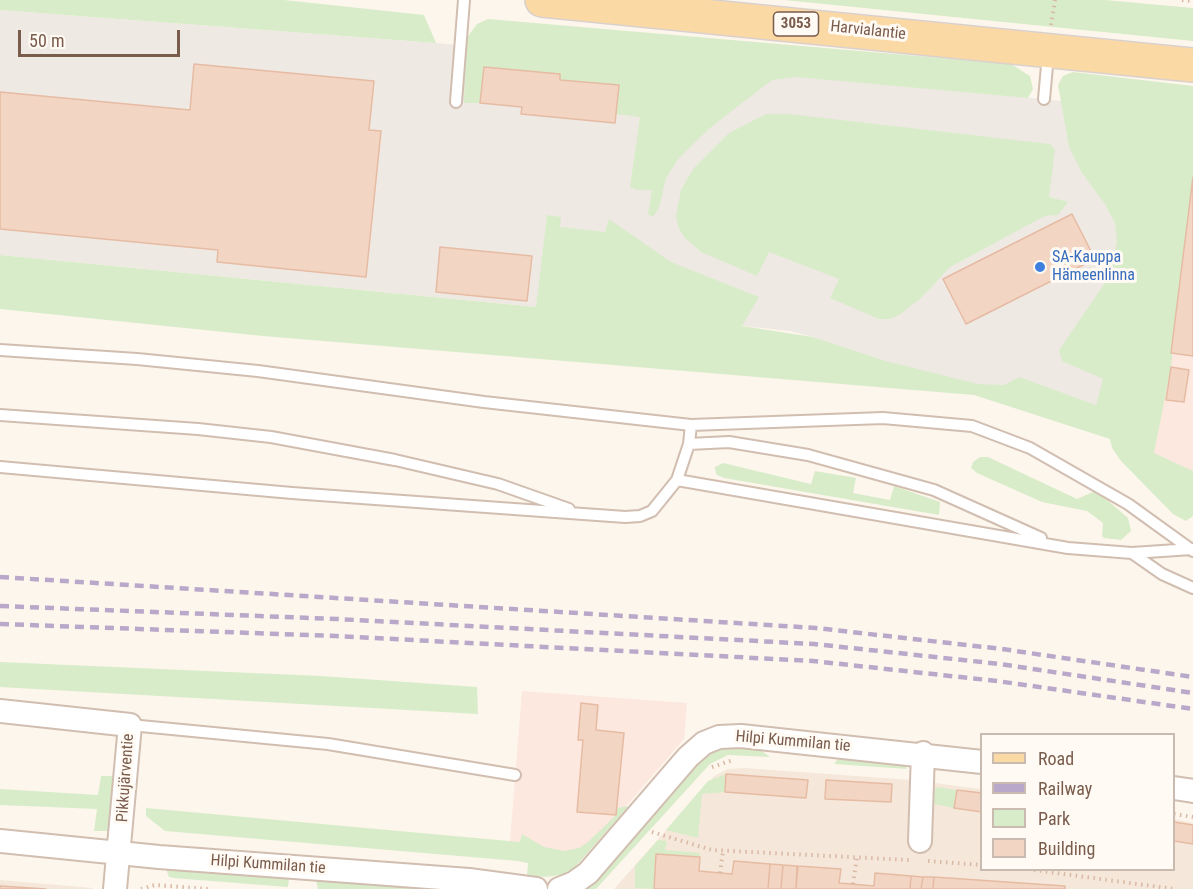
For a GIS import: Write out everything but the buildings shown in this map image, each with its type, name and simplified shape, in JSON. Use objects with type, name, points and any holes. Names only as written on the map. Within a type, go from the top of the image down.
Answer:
[{"type":"main road","name":"Harvialantie","points":[[542,0],[729,8],[1048,50],[1193,65]]},
{"type":"street","name":"Pikkujärventie","points":[[0,711],[130,725],[115,889]]},
{"type":"street","name":"Hilpi Kummilan tie","points":[[560,889],[588,873],[688,757],[711,740],[741,736],[923,753],[980,762]]},
{"type":"street","points":[[920,841],[923,753]]},
{"type":"street","points":[[1175,788],[1193,791]]},
{"type":"street","name":"Hilpi Kummilan tie","points":[[0,841],[469,880],[536,889]]},
{"type":"lane","points":[[456,102],[464,0]]},
{"type":"lane","points":[[1044,99],[1048,50]]},
{"type":"lane","points":[[0,350],[137,359],[247,370],[484,402],[691,425],[883,418],[972,426],[1030,448],[1128,504],[1192,550]]},
{"type":"lane","points":[[0,415],[198,429],[271,437],[395,460],[498,484],[577,512]]},
{"type":"lane","points":[[0,467],[292,493],[625,517],[646,514],[667,494],[676,480],[689,444],[691,425]]},
{"type":"lane","points":[[689,444],[729,442],[767,446],[896,479],[959,500],[1055,545]]},
{"type":"lane","points":[[676,480],[1055,545],[1132,553],[1192,550]]},
{"type":"lane","points":[[1132,553],[1162,574],[1193,588]]},
{"type":"lane","points":[[130,725],[328,744],[515,775]]},
{"type":"path","points":[[1182,0],[1193,1]]},
{"type":"path","points":[[710,768],[722,762],[741,759]]},
{"type":"path","points":[[1175,814],[1193,817]]},
{"type":"path","points":[[645,840],[659,823]]},
{"type":"path","points":[[652,832],[696,847],[723,851],[980,865]]},
{"type":"path","points":[[720,873],[723,851]]},
{"type":"path","points":[[853,884],[857,857]]},
{"type":"path","points":[[1041,871],[1174,889]]},
{"type":"path","points":[[141,889],[155,885],[208,889]]},
{"type":"shaded area","points":[[0,10],[436,43],[1171,111],[1134,444],[813,337],[790,331],[677,319],[540,282],[536,307],[0,255]]},
{"type":"shaded area","points":[[1193,86],[1193,476],[1134,444]]},
{"type":"shaded area","points":[[522,691],[687,703],[684,739],[585,854],[560,865],[510,841]]},
{"type":"shaded area","points":[[745,768],[911,780],[980,789],[980,871],[1175,871],[1175,819],[1193,823],[1193,889],[614,889],[714,776],[728,769]]},
{"type":"shaded area","points":[[0,880],[93,888],[93,889],[0,889]]},
{"type":"green space","points":[[0,0],[284,0],[424,15],[436,43],[0,10]]},
{"type":"green space","points":[[784,0],[1105,0],[1193,8],[1193,41]]},
{"type":"green space","points":[[488,19],[1011,64],[1030,76],[1033,89],[1028,98],[796,77],[772,80],[711,127],[679,158],[666,178],[659,208],[653,217],[648,214],[652,190],[636,190],[630,187],[640,117],[616,114],[619,85],[560,80],[560,74],[484,67],[480,103],[464,103],[466,39],[477,24]]},
{"type":"green space","points":[[1073,72],[1193,86],[1193,177],[1171,367],[1154,453],[1193,471],[1193,516],[1186,521],[1173,514],[1121,461],[1112,448],[1110,439],[974,395],[263,336],[0,309],[0,255],[536,307],[547,215],[561,217],[560,227],[605,232],[609,219],[671,262],[759,297],[742,326],[813,337],[886,361],[978,384],[1004,385],[1019,377],[1096,405],[1103,379],[1062,361],[1059,350],[1107,280],[1113,265],[1117,240],[1115,223],[1105,204],[1082,173],[1069,147],[1058,85],[1063,76]]},
{"type":"green space","points":[[766,114],[789,114],[1050,144],[1055,150],[1049,197],[1068,202],[1058,215],[1045,216],[950,267],[921,298],[899,315],[890,319],[879,319],[830,298],[839,279],[769,252],[757,276],[701,252],[684,237],[676,216],[681,190],[693,169],[729,133]]},
{"type":"green space","points":[[980,457],[988,457],[1077,499],[1093,492],[1105,498],[1128,518],[1131,531],[1121,540],[1104,538],[1102,536],[1103,523],[1087,511],[1042,502],[977,473],[971,468],[973,462]]},
{"type":"green space","points":[[723,463],[811,484],[815,471],[856,478],[853,493],[890,500],[894,486],[940,502],[939,515],[724,478],[717,475],[715,470],[715,467]]},
{"type":"green space","points":[[0,662],[321,676],[477,687],[478,714],[0,687]]},
{"type":"green space","points":[[738,747],[762,751],[770,757],[728,755],[710,764],[596,889],[582,889],[692,765],[708,753],[723,748]]},
{"type":"green space","points":[[841,755],[904,763],[907,769],[834,764]]},
{"type":"green space","points":[[726,774],[725,792],[702,794],[698,838],[666,830],[708,781]]},
{"type":"green space","points":[[101,776],[115,776],[111,828],[108,831],[94,831],[97,809],[0,805],[0,789],[98,795]]},
{"type":"green space","points":[[937,787],[957,790],[954,808],[934,804],[934,791]]},
{"type":"green space","points":[[629,806],[576,866],[565,874],[546,877],[527,875],[528,863],[518,861],[165,831],[146,816],[146,808],[520,842],[522,834],[544,847],[565,851],[579,848],[588,842],[616,815],[617,808]]},
{"type":"green space","points":[[658,840],[667,841],[665,850],[700,853],[700,857],[657,854],[654,889],[635,888],[635,866]]},
{"type":"green space","points":[[166,869],[289,878],[288,887],[173,878],[169,877]]},
{"type":"green space","points":[[316,880],[440,889],[318,889]]},
{"type":"railway","points":[[0,577],[816,628],[1002,649],[1193,677]]},
{"type":"railway","points":[[0,606],[337,619],[814,644],[1000,664],[1193,693]]},
{"type":"railway","points":[[0,624],[336,636],[813,661],[997,681],[1193,709]]},
{"type":"place","name":"SA-Kauppa Hämeenlinna","points":[[1040,267]]}]
